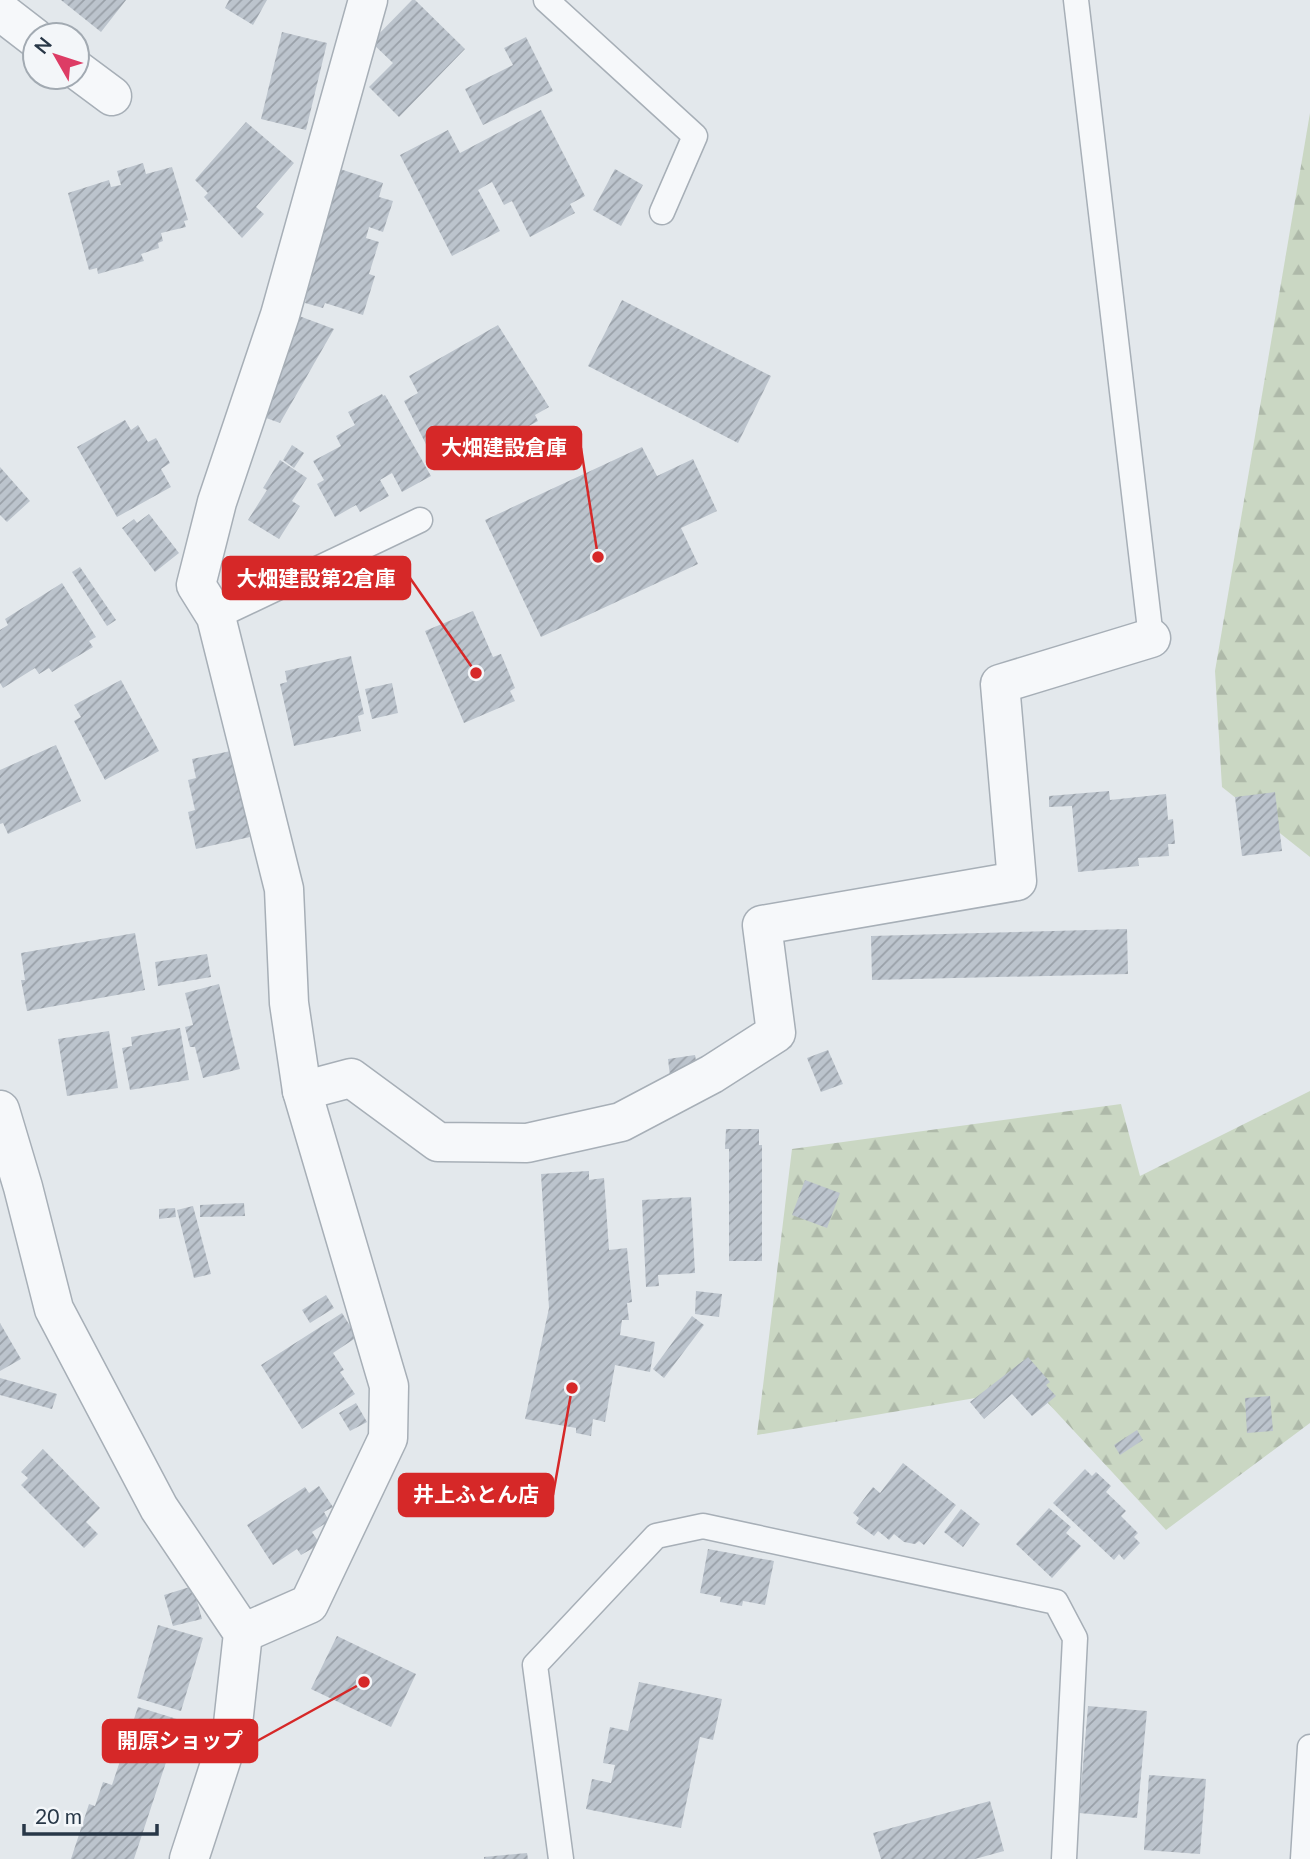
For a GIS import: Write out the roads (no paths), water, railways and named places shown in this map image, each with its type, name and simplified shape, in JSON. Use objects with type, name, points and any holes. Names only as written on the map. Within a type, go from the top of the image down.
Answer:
[{"type":"street","points":[[243,1633],[309,1604],[388,1438],[390,1386],[302,1091],[289,1003],[284,889],[216,617],[196,585],[217,502],[280,315],[368,0]]},
{"type":"street","points":[[0,12],[21,28]]},
{"type":"street","points":[[91,80],[112,96]]},
{"type":"street","points":[[302,1091],[351,1078],[438,1142],[527,1143],[621,1122],[690,1086],[776,1033],[762,925],[1017,881],[1000,684],[1151,639]]},
{"type":"street","points":[[0,1110],[54,1309],[159,1508],[243,1633],[233,1724],[195,1856]]},
{"type":"lane","points":[[546,0],[695,135],[662,212]]},
{"type":"lane","points":[[1076,0],[1151,639]]},
{"type":"lane","points":[[216,617],[420,520]]},
{"type":"lane","points":[[561,1859],[535,1665],[656,1536],[702,1526],[1056,1602],[1075,1639],[1064,1859]]},
{"type":"lane","points":[[1303,1859],[1310,1747]]},
{"type":"place","name":"大畑建設倉庫","points":[[598,557]]},
{"type":"place","name":"大畑建設第2倉庫","points":[[476,673]]},
{"type":"place","name":"井上ふとん店","points":[[572,1388]]},
{"type":"place","name":"開原ショップ","points":[[364,1682]]}]
